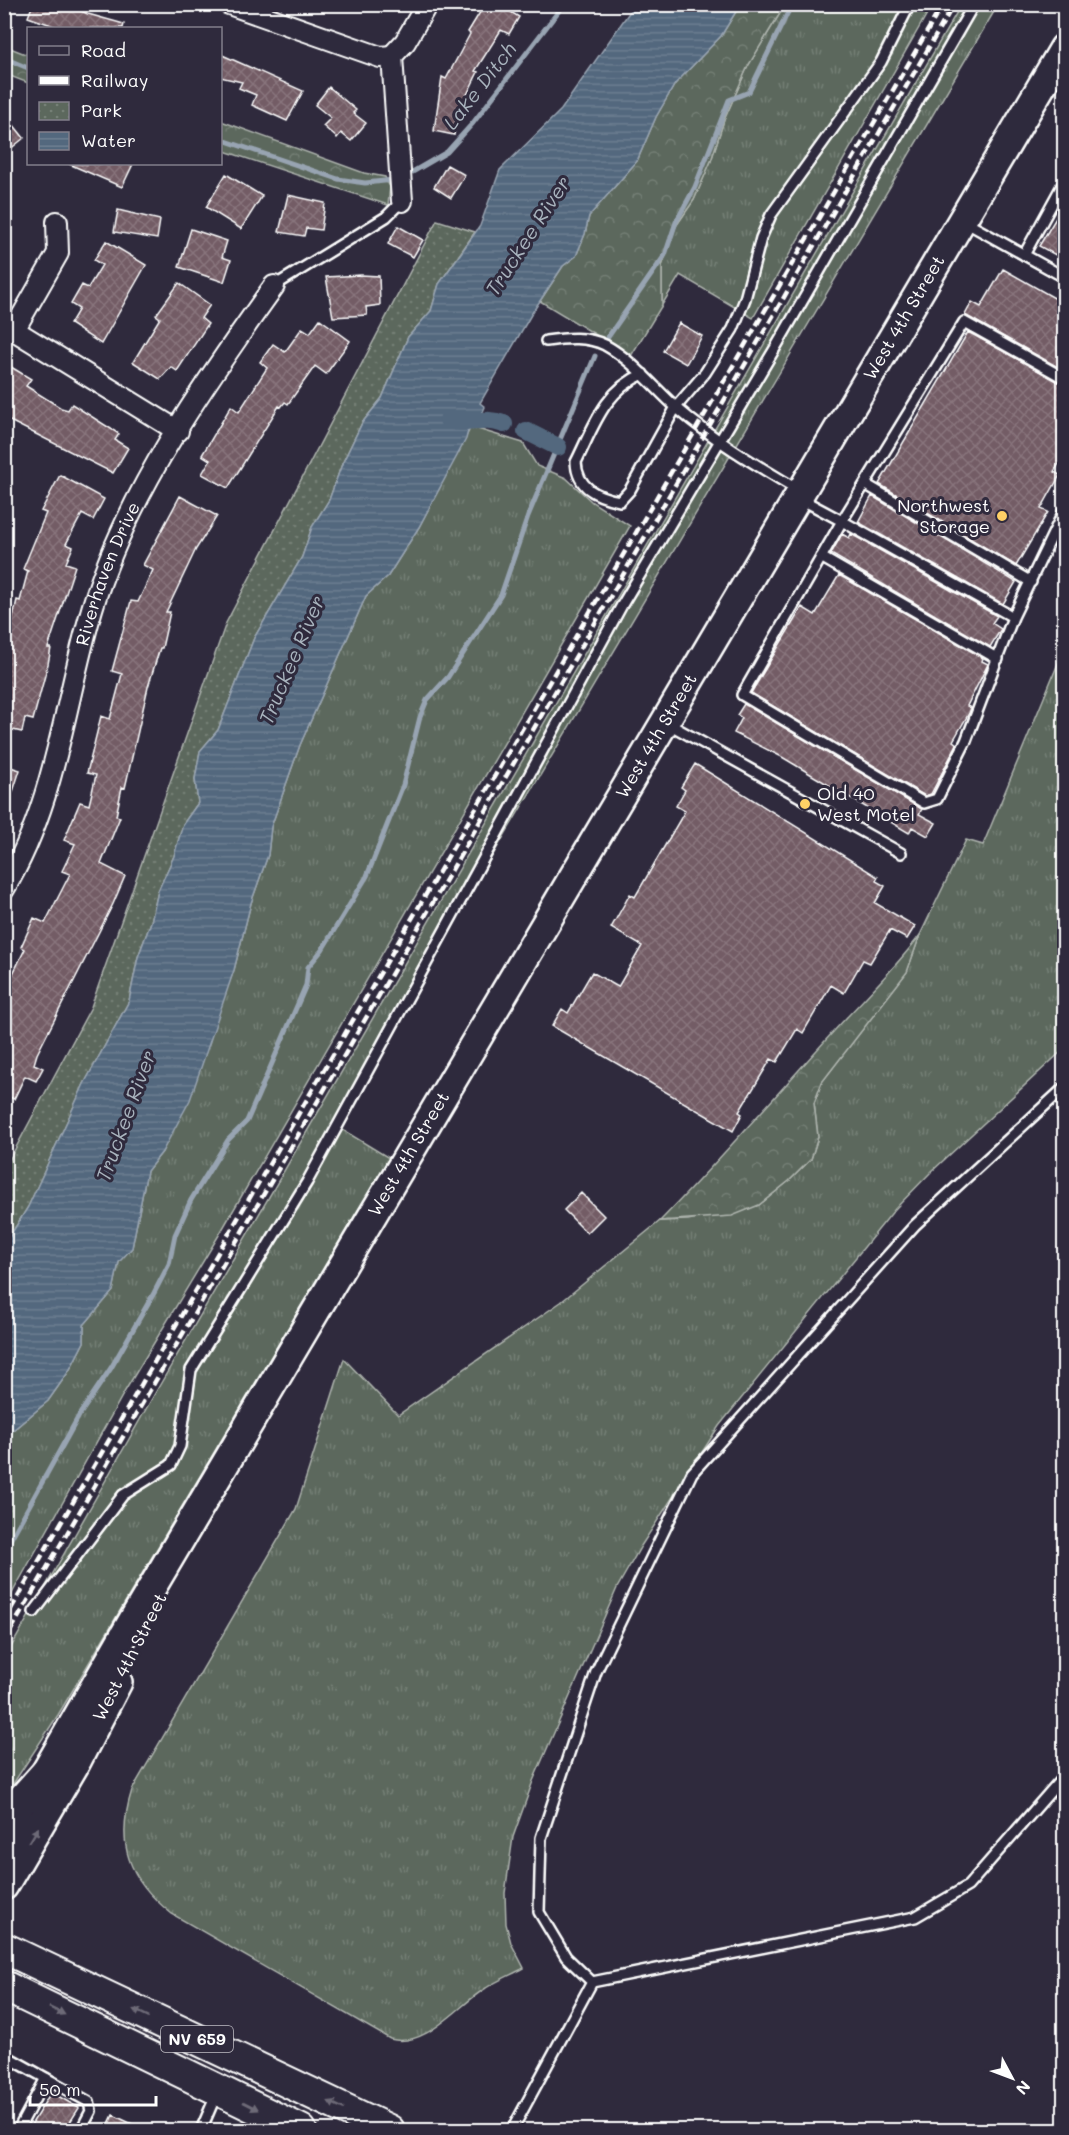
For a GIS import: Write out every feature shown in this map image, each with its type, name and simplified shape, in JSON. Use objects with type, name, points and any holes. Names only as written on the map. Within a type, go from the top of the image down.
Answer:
[{"type":"main road","name":"West 4th Street","points":[[4,1844],[131,1623],[1065,48]]},
{"type":"main road","name":"West 4th Street","points":[[4,1886],[76,1763],[250,1425]]},
{"type":"main road","points":[[4,1820],[46,1773]]},
{"type":"main road","name":"NV 659","points":[[4,1948],[388,2130]]},
{"type":"main road","name":"NV 659","points":[[4,1986],[302,2130]]},
{"type":"street","points":[[229,4],[380,57],[392,56],[405,42],[427,4]]},
{"type":"street","points":[[392,56],[402,201]]},
{"type":"street","points":[[57,222],[58,253],[9,327],[178,431]]},
{"type":"street","name":"Riverhaven Drive","points":[[4,889],[10,864],[49,786],[92,610],[100,585],[125,527],[178,431],[217,367],[274,286]]},
{"type":"lane","points":[[643,374],[618,388],[597,420],[576,462],[576,474],[584,486],[602,498],[620,501],[630,490],[676,407],[705,373],[733,329],[746,299],[761,238],[771,215],[881,62],[910,4]]},
{"type":"lane","points":[[34,1612],[123,1495],[171,1465],[180,1446],[191,1370],[307,1182],[552,730],[974,4]]},
{"type":"lane","points":[[1024,255],[1065,182]]},
{"type":"lane","points":[[274,286],[386,217],[402,201]]},
{"type":"lane","points":[[963,220],[1065,277]]},
{"type":"lane","points":[[1065,378],[963,322],[842,521],[742,695],[924,803],[937,799],[966,741],[1013,617],[1065,511]]},
{"type":"lane","points":[[546,342],[589,339],[615,352],[643,374],[676,407],[719,440],[801,495],[842,521],[1013,617]]},
{"type":"lane","points":[[865,484],[1030,582]]},
{"type":"lane","points":[[821,557],[998,659]]},
{"type":"lane","points":[[666,723],[902,853]]},
{"type":"lane","points":[[591,1982],[566,1957],[539,1912],[541,1838],[596,1672],[692,1473],[915,1225],[1065,1088]]},
{"type":"lane","points":[[591,1982],[915,1917],[968,1886],[1065,1776]]},
{"type":"lane","points":[[512,2130],[591,1982]]},
{"type":"lane","points":[[4,2055],[89,2102],[91,2111],[81,2130],[72,2124]]},
{"type":"lane","points":[[21,2129],[38,2102],[46,2078]]},
{"type":"lane","points":[[201,2130],[218,2090]]},
{"type":"green space","points":[[740,5],[785,5],[748,66],[724,120],[711,161],[694,200],[676,226],[662,266],[662,305],[631,356],[540,301],[563,266],[576,256],[589,216],[637,161],[656,117],[675,84],[721,36]]},
{"type":"green space","points":[[785,5],[932,5],[753,318],[680,275],[662,305],[662,266],[676,226],[694,200],[711,161],[724,120],[748,66]]},
{"type":"green space","points":[[961,5],[998,5],[333,1124],[389,1158],[58,1715],[5,1796],[5,1658],[154,1395]]},
{"type":"green space","points":[[5,46],[27,55],[27,83],[5,74]]},
{"type":"green space","points":[[222,121],[364,173],[385,177],[390,187],[388,205],[222,150]]},
{"type":"green space","points":[[437,220],[475,232],[439,284],[431,311],[408,337],[382,398],[362,423],[342,464],[329,500],[312,527],[302,557],[254,638],[218,730],[200,751],[195,779],[198,803],[183,824],[174,856],[158,891],[151,922],[138,957],[129,1001],[84,1084],[28,1207],[5,1244],[5,1168],[91,1007],[226,623]]},
{"type":"green space","points":[[471,427],[523,443],[537,466],[566,478],[592,502],[630,526],[219,1235],[125,1391],[5,1606],[4,1454],[12,1431],[48,1401],[69,1371],[84,1342],[84,1325],[113,1291],[119,1262],[132,1248],[147,1171],[162,1152],[174,1126],[234,970],[251,903],[268,855],[271,827],[300,745],[366,596],[388,576],[419,527]]},
{"type":"green space","points":[[1064,649],[1064,1049],[931,1172],[895,1209],[719,1426],[641,1546],[617,1588],[533,1781],[513,1837],[505,1893],[506,1924],[511,1943],[524,1968],[475,1995],[429,2032],[416,2038],[390,2039],[172,1914],[145,1887],[129,1859],[125,1827],[132,1790],[296,1509],[344,1359],[398,1415],[561,1302],[660,1221],[688,1220],[759,1205],[789,1181],[811,1159],[818,1137],[814,1103],[822,1082],[907,972],[920,935],[966,840],[983,845]]},
{"type":"green space","points":[[920,935],[907,972],[822,1082],[814,1103],[818,1137],[811,1159],[789,1181],[759,1205],[732,1216],[660,1221],[889,972]]},
{"type":"water","name":"Truckee River","points":[[635,4],[740,5],[721,36],[675,84],[656,117],[637,161],[589,216],[576,256],[563,266],[532,313],[480,403],[485,407],[481,416],[471,419],[466,439],[419,527],[388,576],[366,596],[300,745],[271,827],[268,855],[251,903],[234,970],[190,1100],[162,1152],[147,1171],[132,1248],[119,1262],[113,1291],[84,1325],[84,1342],[69,1371],[48,1401],[12,1431],[5,1454],[5,1244],[28,1207],[84,1084],[129,1001],[138,957],[151,922],[158,891],[174,856],[183,824],[198,803],[195,779],[200,751],[218,730],[254,638],[302,557],[312,527],[329,500],[342,464],[362,423],[382,398],[408,337],[431,311],[439,284],[480,226],[500,170],[561,110]]},
{"type":"building","points":[[33,4],[66,4],[88,14],[124,24],[123,27],[57,27],[28,17]]},
{"type":"building","points":[[485,4],[498,4],[519,17],[509,34],[501,30],[475,71],[478,72],[462,105],[460,119],[457,117],[454,135],[434,131],[442,77],[446,79],[470,34],[468,32]]},
{"type":"building","points":[[222,55],[303,91],[287,121],[252,105],[256,95],[239,88],[242,82],[222,77]]},
{"type":"building","points":[[329,87],[356,110],[353,113],[366,123],[351,141],[341,133],[337,138],[323,126],[331,118],[315,105]]},
{"type":"building","points":[[4,113],[24,138],[4,154]]},
{"type":"building","points":[[71,165],[133,165],[122,187]]},
{"type":"building","points":[[447,165],[465,175],[451,198],[434,187]]},
{"type":"building","points":[[226,174],[262,196],[241,229],[206,207]]},
{"type":"building","points":[[288,195],[325,203],[321,230],[306,228],[304,236],[279,232]]},
{"type":"building","points":[[1065,203],[1065,260],[1039,246]]},
{"type":"building","points":[[118,210],[160,220],[157,239],[114,232]]},
{"type":"building","points":[[398,226],[423,240],[413,257],[388,244]]},
{"type":"building","points":[[191,229],[227,241],[222,257],[231,260],[224,282],[179,267]]},
{"type":"building","points":[[106,241],[146,265],[101,344],[70,324],[79,309],[71,304],[82,285],[88,288],[102,265],[94,260]]},
{"type":"building","points":[[1003,269],[1065,304],[1065,371],[965,315],[972,302],[981,307]]},
{"type":"building","points":[[379,276],[380,305],[366,307],[367,315],[333,317],[326,277]]},
{"type":"building","points":[[179,283],[210,305],[201,318],[208,324],[177,371],[171,367],[160,379],[133,362],[160,318],[156,315]]},
{"type":"building","points":[[320,319],[350,341],[326,374],[315,366],[288,404],[285,402],[281,407],[279,406],[228,488],[202,474],[210,460],[202,455],[231,406],[239,412],[267,368],[260,362],[273,344],[285,352],[302,328],[310,333]]},
{"type":"building","points":[[679,323],[702,336],[686,364],[663,351]]},
{"type":"building","points":[[968,332],[1065,385],[1065,453],[1054,472],[1060,475],[1041,509],[1048,512],[1016,566],[879,484]]},
{"type":"building","points":[[11,367],[31,379],[26,386],[61,408],[68,410],[72,404],[119,434],[115,440],[128,448],[113,473],[4,418],[4,378]]},
{"type":"building","points":[[60,475],[104,499],[93,520],[82,514],[66,544],[73,547],[66,563],[75,566],[48,648],[51,648],[48,664],[33,720],[25,718],[22,732],[4,728],[4,664],[8,649],[6,648],[17,600],[20,601],[28,571],[23,569],[46,513],[41,511]]},
{"type":"building","points":[[180,496],[217,516],[196,549],[166,612],[170,612],[162,648],[160,648],[148,687],[125,788],[122,787],[116,816],[120,817],[101,864],[125,876],[37,1054],[34,1064],[43,1068],[36,1081],[25,1076],[14,1099],[4,1095],[4,992],[25,949],[21,947],[34,918],[45,923],[70,874],[62,871],[75,844],[64,840],[80,802],[89,805],[96,775],[87,773],[101,716],[110,719],[122,674],[112,671],[131,601],[138,602],[153,570],[143,565]]},
{"type":"building","points":[[872,496],[1016,582],[1003,604],[858,522]]},
{"type":"building","points":[[842,534],[849,538],[851,534],[997,616],[992,623],[1001,629],[990,647],[831,554]]},
{"type":"building","points":[[839,575],[983,658],[982,661],[988,664],[967,706],[971,708],[969,713],[953,741],[957,744],[931,794],[925,796],[751,693],[802,607],[815,615]]},
{"type":"building","points":[[744,704],[922,809],[919,814],[936,823],[928,836],[912,827],[909,833],[782,757],[734,733],[742,718],[737,715]]},
{"type":"building","points":[[695,764],[878,877],[876,881],[885,886],[875,903],[915,926],[907,939],[890,930],[870,963],[863,960],[844,993],[831,985],[803,1033],[797,1029],[777,1062],[771,1059],[739,1112],[742,1114],[733,1131],[552,1026],[562,1009],[568,1013],[592,972],[618,987],[642,946],[611,928],[630,894],[635,897],[685,811],[676,806],[685,790],[681,787]]},
{"type":"building","points":[[4,765],[20,770],[7,810],[4,809]]},
{"type":"building","points":[[581,1193],[604,1216],[587,1233],[564,1210]]},
{"type":"building","points":[[51,2092],[79,2108],[65,2130],[28,2130]]},
{"type":"building","points":[[113,2115],[145,2130],[106,2130]]},
{"type":"waterway","name":"Lake Ditch","points":[[409,174],[447,152],[473,123],[564,4]]},
{"type":"waterway","points":[[608,337],[665,255],[676,222],[695,187],[729,100],[749,92],[792,4]]},
{"type":"waterway","name":"Lake Ditch","points":[[4,58],[27,68]]},
{"type":"waterway","name":"Lake Ditch","points":[[222,140],[338,179],[365,183],[394,180]]},
{"type":"waterway","points":[[4,1551],[80,1414],[111,1368],[154,1293],[169,1264],[175,1235],[191,1200],[228,1140],[247,1121],[306,985],[308,967],[322,950],[367,876],[403,785],[420,717],[427,700],[448,677],[501,595],[528,516],[595,356]]},
{"type":"waterway","points":[[448,420],[455,422],[488,421],[504,424]]},
{"type":"waterway","points":[[526,431],[558,447]]},
{"type":"railway","points":[[4,1621],[943,4]]},
{"type":"railway","points":[[4,1642],[954,4]]},
{"type":"place","name":"Northwest Storage","points":[[1002,516]]},
{"type":"place","name":"Old 40 West Motel","points":[[805,804]]}]
